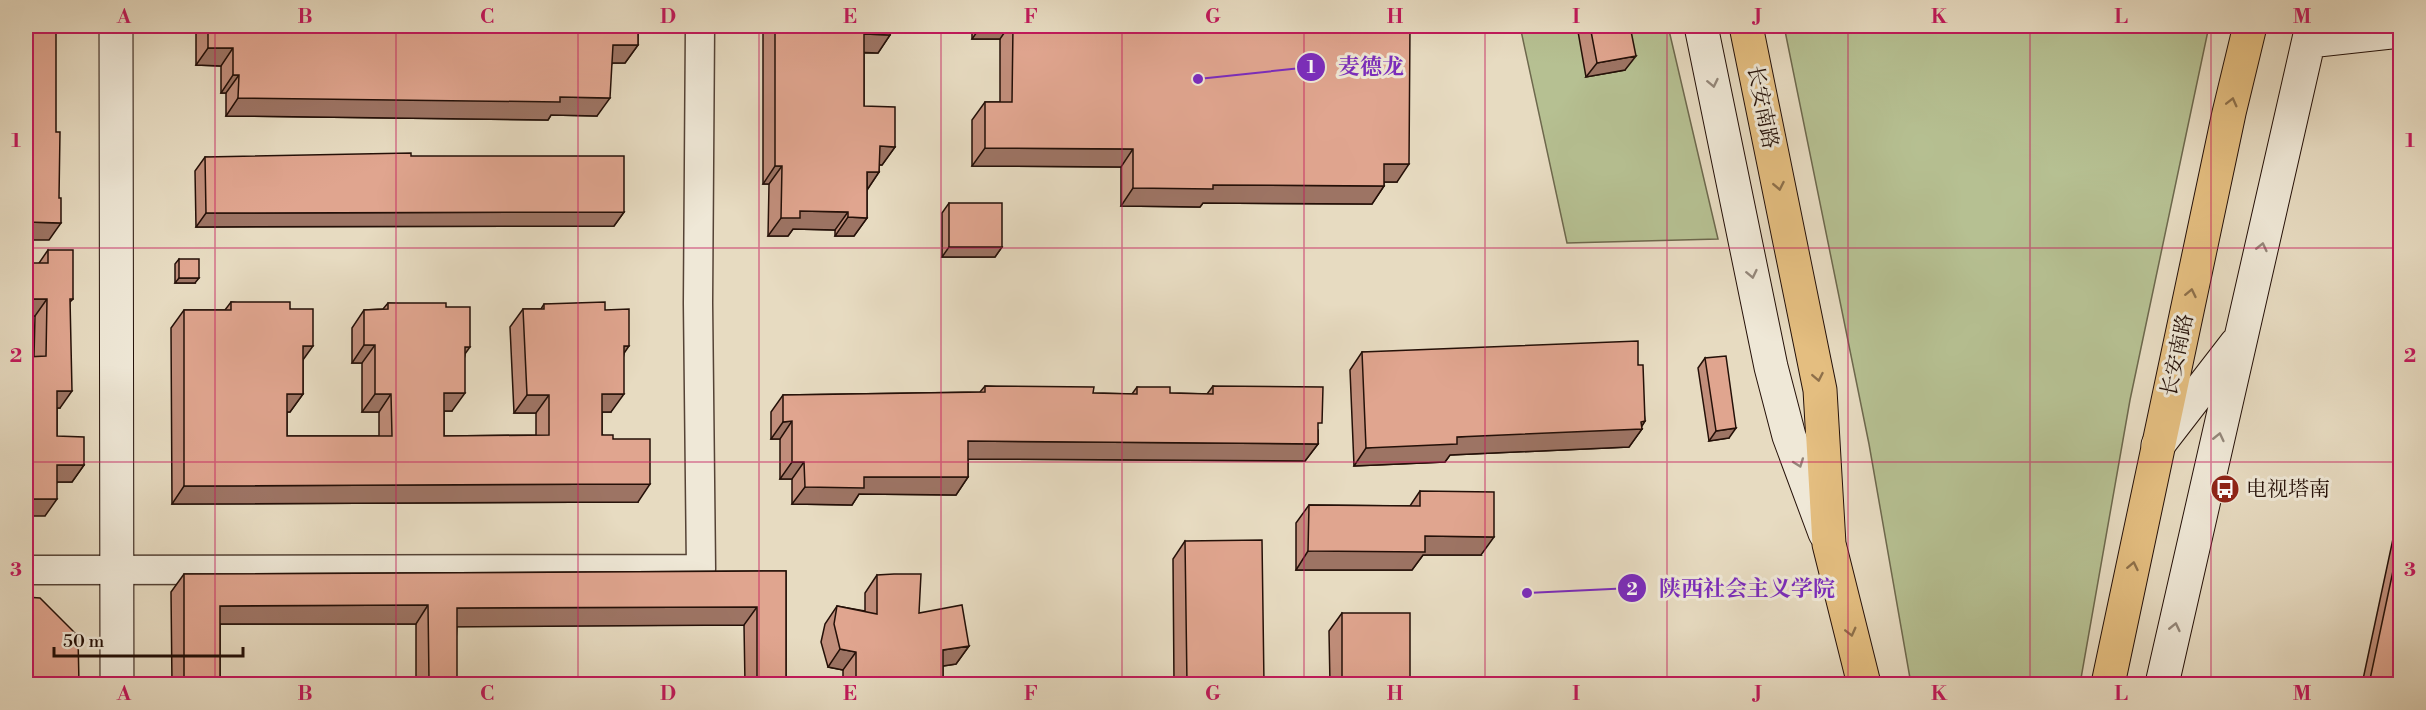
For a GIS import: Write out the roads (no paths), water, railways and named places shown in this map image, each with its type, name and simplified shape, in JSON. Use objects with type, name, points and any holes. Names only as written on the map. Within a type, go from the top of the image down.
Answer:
[{"type":"main road","points":[[116,26],[117,684]]},
{"type":"main road","points":[[1701,26],[1772,367],[1789,436],[1829,544]]},
{"type":"main road","name":"长安南路","points":[[1746,26],[1820,390],[1829,544],[1864,684]]},
{"type":"main road","name":"长安南路","points":[[2108,684],[2229,113],[2250,26]]},
{"type":"main road","points":[[2162,684],[2311,33],[2400,31]]},
{"type":"main road","points":[[2158,445],[2242,336]]},
{"type":"street","points":[[26,570],[701,569],[698,303],[700,26]]},
{"type":"place","name":"麦德龙","points":[[1198,79]]},
{"type":"place","name":"电视塔南","points":[[2225,489]]},
{"type":"place","name":"陕西社会主义学院","points":[[1527,593]]}]
